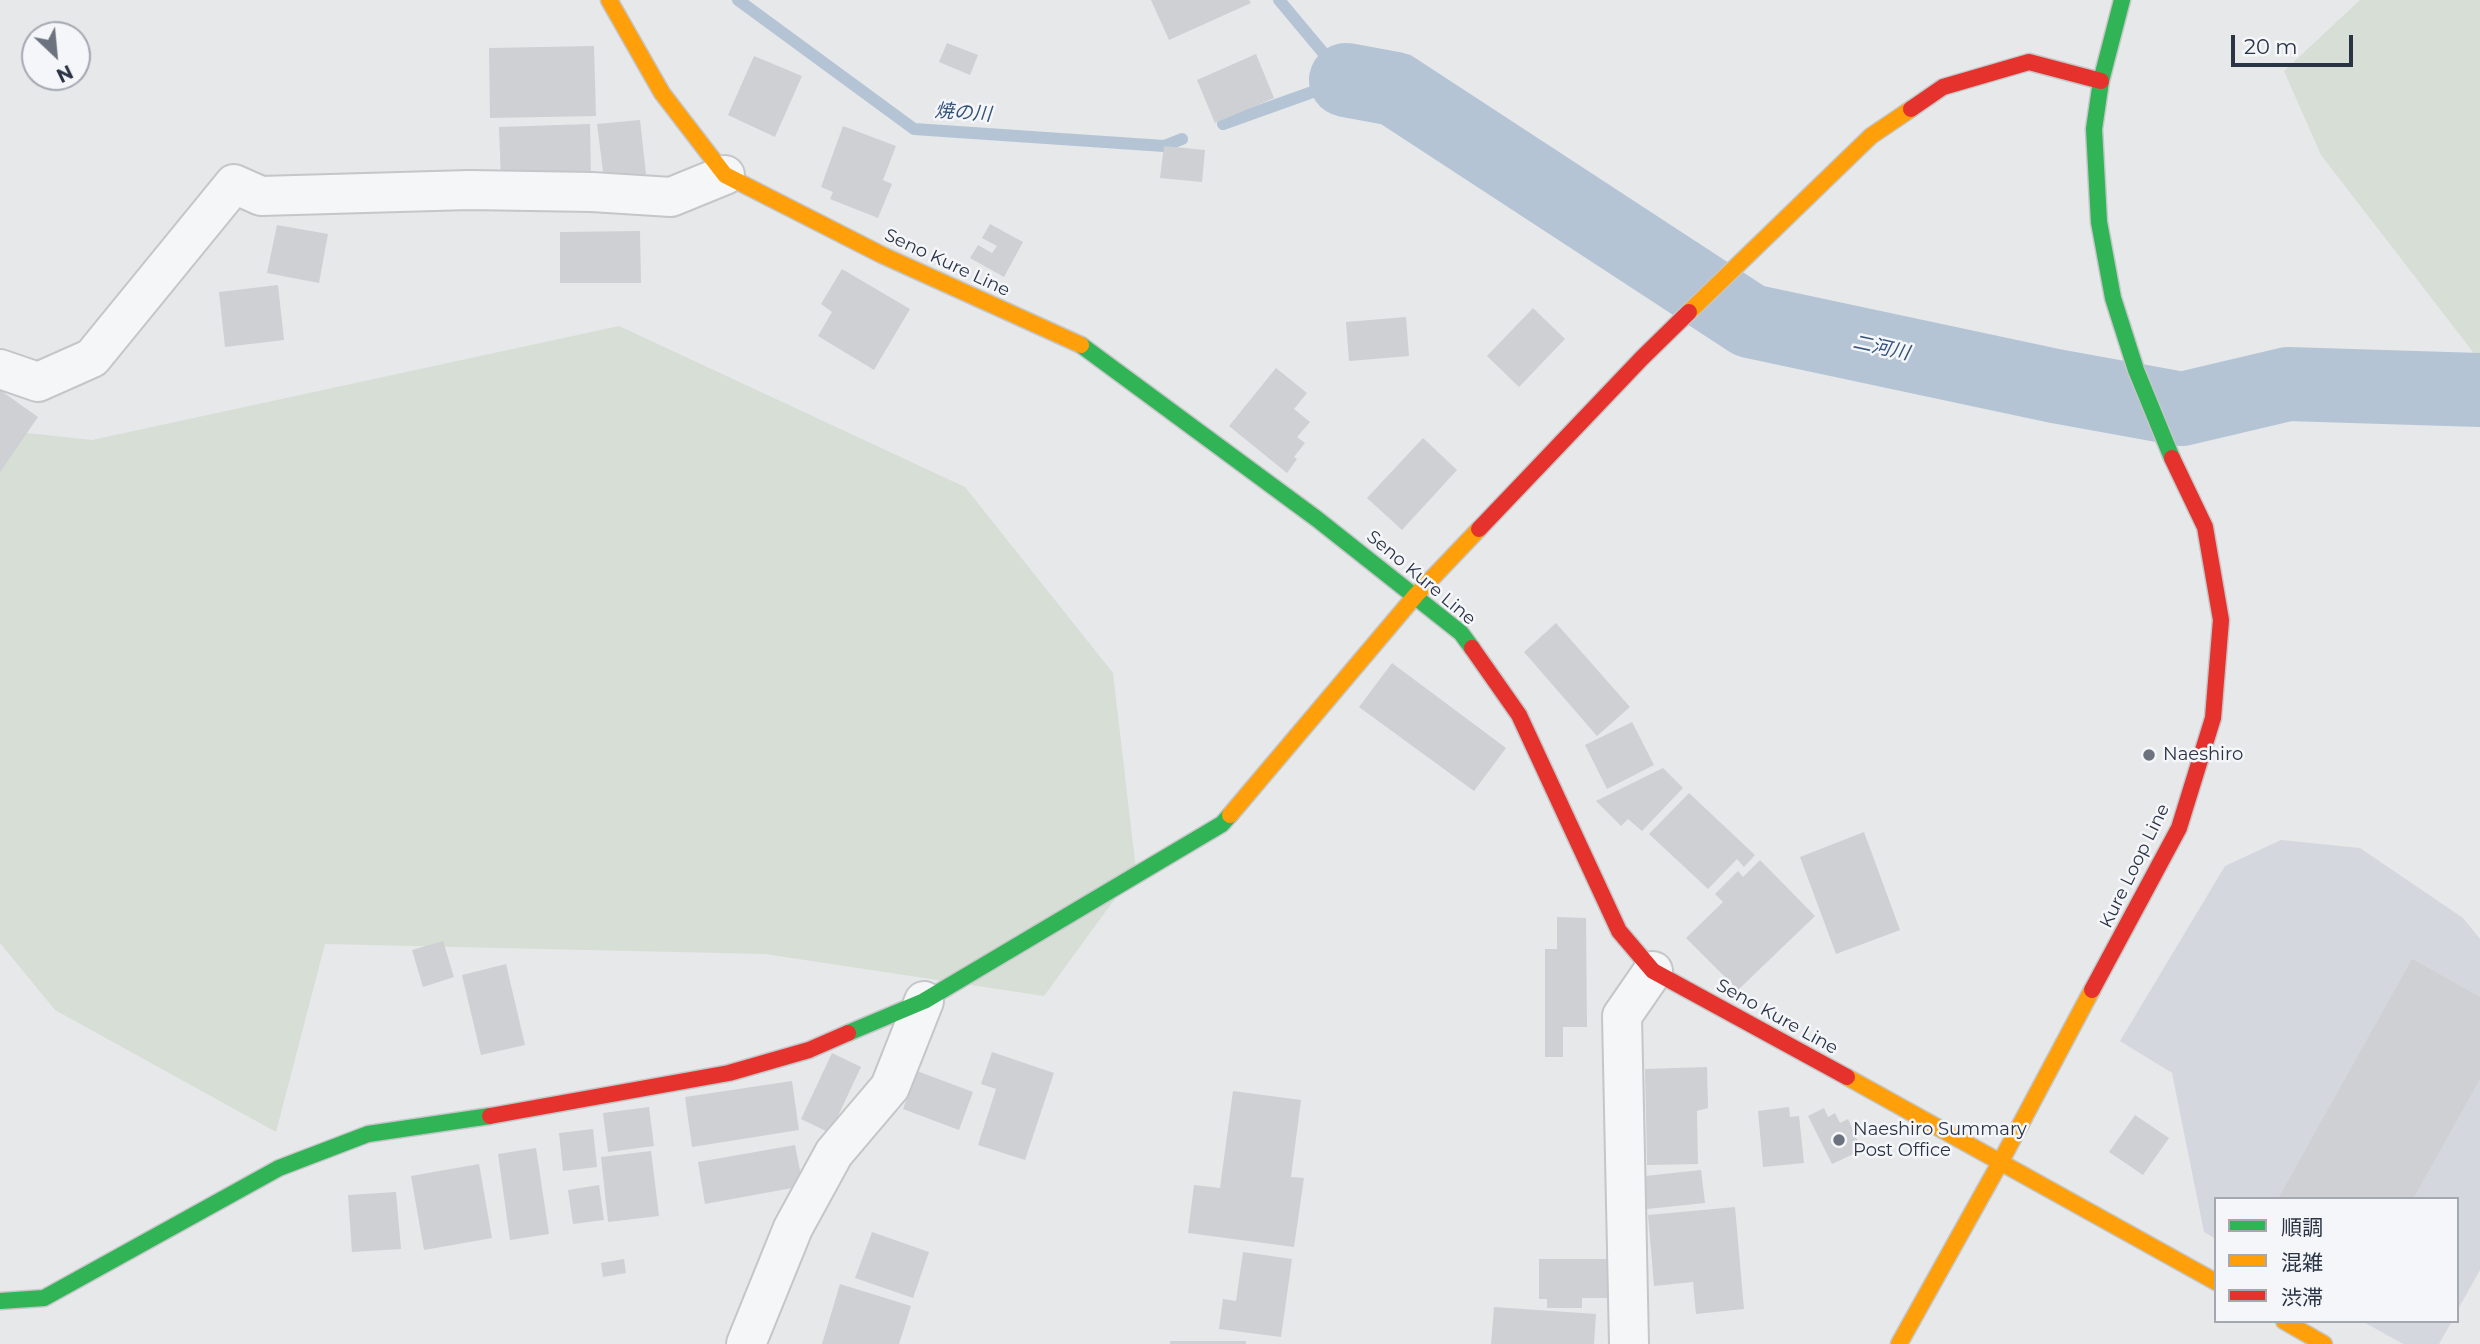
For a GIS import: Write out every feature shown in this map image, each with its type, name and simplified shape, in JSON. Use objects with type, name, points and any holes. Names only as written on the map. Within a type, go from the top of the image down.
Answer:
[{"type":"main road","name":"Seno Kure Line","points":[[609,0],[662,93],[725,175],[882,255],[1078,343],[1317,519],[1461,633],[1519,715],[1619,931],[1653,971],[2001,1161],[2214,1282]]},
{"type":"main road","name":"Kure Loop Line","points":[[1899,1344],[2001,1161],[2179,828],[2213,718],[2221,620],[2205,527],[2168,450],[2136,370],[2113,298],[2099,222],[2094,129],[2101,81],[2122,0]]},
{"type":"main road","points":[[0,1301],[44,1298],[279,1168],[368,1134],[462,1121],[729,1073],[809,1050],[924,1001],[1222,824],[1416,595],[1642,358],[1871,136],[1943,87],[2029,62],[2101,81]]},
{"type":"main road","points":[[2287,1323],[2324,1344]]},
{"type":"street","points":[[0,369],[38,382],[92,358],[234,184],[261,196],[469,190],[592,192],[671,197],[725,175]]},
{"type":"street","points":[[1629,1344],[1622,1016],[1653,971]]},
{"type":"street","points":[[746,1344],[793,1228],[834,1153],[890,1087],[924,1001]]},
{"type":"shaded area","points":[[2360,0],[2480,0],[2480,361],[2321,155],[2284,71]]},
{"type":"shaded area","points":[[619,326],[965,487],[1113,673],[1136,870],[1044,996],[765,954],[325,944],[276,1132],[55,1010],[0,943],[0,430],[92,440]]},
{"type":"shaded area","points":[[2281,840],[2360,848],[2463,918],[2480,939],[2480,1270],[2459,1307],[2459,1197],[2214,1197],[2214,1238],[2204,1232],[2172,1073],[2120,1041],[2225,866]]},
{"type":"shaded area","points":[[2366,1323],[2451,1323],[2439,1344],[2403,1344]]},
{"type":"building","points":[[1151,0],[1249,0],[1251,3],[1169,40]]},
{"type":"building","points":[[947,43],[978,55],[970,75],[939,62]]},
{"type":"building","points":[[594,46],[596,116],[490,118],[489,48]]},
{"type":"building","points":[[1256,54],[1274,98],[1215,123],[1197,80]]},
{"type":"building","points":[[754,56],[802,76],[775,137],[728,115]]},
{"type":"building","points":[[640,120],[646,174],[604,179],[597,124]]},
{"type":"building","points":[[590,124],[591,178],[501,181],[499,127]]},
{"type":"building","points":[[843,126],[896,146],[883,180],[892,184],[878,218],[830,199],[833,192],[821,187]]},
{"type":"building","points":[[1164,146],[1205,150],[1202,182],[1160,178]]},
{"type":"building","points":[[990,224],[1023,242],[1004,277],[970,258],[978,245],[992,253],[997,246],[982,238]]},
{"type":"building","points":[[277,225],[328,234],[319,283],[267,273]]},
{"type":"building","points":[[640,231],[641,283],[560,283],[560,232]]},
{"type":"building","points":[[842,269],[910,309],[874,370],[818,336],[832,312],[821,304]]},
{"type":"building","points":[[278,285],[284,340],[225,347],[219,292]]},
{"type":"building","points":[[1533,308],[1565,339],[1519,387],[1487,356]]},
{"type":"building","points":[[1406,317],[1409,356],[1349,361],[1346,322]]},
{"type":"building","points":[[1276,368],[1307,393],[1294,409],[1310,422],[1297,437],[1305,443],[1294,457],[1297,459],[1287,473],[1229,426]]},
{"type":"building","points":[[0,390],[38,417],[0,472]]},
{"type":"building","points":[[1423,438],[1457,470],[1402,530],[1367,498]]},
{"type":"building","points":[[1556,623],[1630,707],[1597,736],[1524,652]]},
{"type":"building","points":[[1392,663],[1506,748],[1474,791],[1359,707]]},
{"type":"building","points":[[1632,722],[1654,765],[1607,789],[1585,745]]},
{"type":"building","points":[[1663,768],[1683,788],[1642,831],[1628,819],[1621,826],[1596,801]]},
{"type":"building","points":[[1689,793],[1755,855],[1744,867],[1737,859],[1708,889],[1649,834]]},
{"type":"building","points":[[1864,832],[1900,930],[1836,954],[1800,857]]},
{"type":"building","points":[[1760,860],[1815,916],[1738,990],[1686,938],[1723,902],[1715,894],[1738,871],[1743,877]]},
{"type":"building","points":[[1557,917],[1586,918],[1587,1027],[1563,1027],[1563,1057],[1545,1057],[1545,949],[1557,949]]},
{"type":"building","points":[[443,941],[454,977],[423,987],[412,950]]},
{"type":"building","points":[[2412,959],[2480,997],[2480,1079],[2414,1197],[2279,1197]]},
{"type":"building","points":[[506,964],[525,1045],[481,1055],[462,975]]},
{"type":"building","points":[[992,1052],[1054,1073],[1025,1160],[978,1145],[996,1089],[981,1084]]},
{"type":"building","points":[[832,1053],[861,1067],[830,1133],[801,1119]]},
{"type":"building","points":[[1707,1067],[1708,1108],[1697,1111],[1698,1164],[1647,1165],[1645,1069]]},
{"type":"building","points":[[917,1071],[973,1092],[959,1130],[903,1109]]},
{"type":"building","points":[[792,1081],[799,1130],[692,1147],[685,1097]]},
{"type":"building","points":[[1233,1091],[1301,1100],[1291,1177],[1304,1178],[1294,1247],[1188,1233],[1194,1185],[1220,1188]]},
{"type":"building","points":[[649,1107],[654,1146],[608,1152],[603,1113]]},
{"type":"building","points":[[1789,1107],[1790,1117],[1799,1116],[1804,1163],[1763,1167],[1758,1111]]},
{"type":"building","points":[[1824,1108],[1828,1117],[1835,1113],[1840,1123],[1848,1119],[1862,1150],[1832,1164],[1808,1116]]},
{"type":"building","points":[[2135,1115],[2169,1138],[2143,1175],[2109,1152]]},
{"type":"building","points":[[593,1129],[597,1167],[563,1171],[559,1133]]},
{"type":"building","points":[[795,1145],[803,1186],[705,1204],[698,1162]]},
{"type":"building","points":[[536,1148],[549,1234],[510,1240],[498,1154]]},
{"type":"building","points":[[651,1151],[659,1216],[608,1222],[601,1157]]},
{"type":"building","points":[[479,1164],[492,1238],[424,1250],[411,1176]]},
{"type":"building","points":[[1701,1170],[1705,1203],[1647,1209],[1645,1176]]},
{"type":"building","points":[[599,1185],[604,1220],[573,1224],[568,1190]]},
{"type":"building","points":[[396,1192],[401,1249],[352,1252],[348,1195]]},
{"type":"building","points":[[1735,1207],[1744,1309],[1696,1314],[1693,1282],[1654,1286],[1648,1215]]},
{"type":"building","points":[[872,1232],[929,1252],[913,1298],[855,1278]]},
{"type":"building","points":[[1243,1252],[1292,1259],[1281,1337],[1219,1329],[1223,1299],[1236,1301]]},
{"type":"building","points":[[624,1259],[626,1273],[603,1277],[601,1263]]},
{"type":"building","points":[[1539,1259],[1609,1259],[1609,1298],[1582,1298],[1582,1308],[1547,1308],[1547,1299],[1539,1299]]},
{"type":"building","points":[[840,1284],[911,1306],[899,1344],[822,1344]]},
{"type":"building","points":[[1494,1307],[1596,1314],[1594,1344],[1491,1344]]},
{"type":"building","points":[[1170,1341],[1246,1341],[1246,1344],[1170,1344]]},
{"type":"waterway","name":"焼の川","points":[[738,0],[914,129],[1164,146],[1182,139]]},
{"type":"waterway","name":"焼の川","points":[[1223,124],[1346,80],[1279,0]]},
{"type":"waterway","name":"二河川","points":[[1346,80],[1395,89],[1750,321],[2055,386],[2182,409],[2288,384],[2480,390]]},
{"type":"traffic: fast","points":[[2122,0],[2101,81],[2094,129],[2099,222],[2113,298],[2136,370],[2172,458]]},
{"type":"traffic: fast","points":[[1081,345],[1317,519],[1461,633],[1472,648]]},
{"type":"traffic: fast","points":[[848,1033],[924,1001],[1222,824],[1230,815]]},
{"type":"traffic: fast","points":[[0,1301],[44,1298],[279,1168],[368,1134],[490,1116]]},
{"type":"traffic: slow","points":[[609,0],[662,93],[725,175],[882,255],[1081,345]]},
{"type":"traffic: slow","points":[[1689,312],[1871,136],[1911,109]]},
{"type":"traffic: slow","points":[[1230,815],[1416,595],[1479,529]]},
{"type":"traffic: slow","points":[[1899,1344],[2092,990]]},
{"type":"traffic: slow","points":[[1847,1077],[2214,1281]]},
{"type":"traffic: slow","points":[[2287,1323],[2324,1344]]},
{"type":"traffic: jam","points":[[1911,109],[1943,87],[2029,62],[2101,81]]},
{"type":"traffic: jam","points":[[1479,529],[1689,312]]},
{"type":"traffic: jam","points":[[2092,990],[2179,828],[2213,718],[2221,620],[2205,527],[2172,458]]},
{"type":"traffic: jam","points":[[1472,648],[1519,715],[1619,931],[1653,971],[1847,1077]]},
{"type":"traffic: jam","points":[[490,1116],[729,1073],[809,1050],[848,1033]]},
{"type":"place","name":"Naeshiro","points":[[2149,755]]},
{"type":"place","name":"Naeshiro Summary Post Office","points":[[1839,1140]]}]
